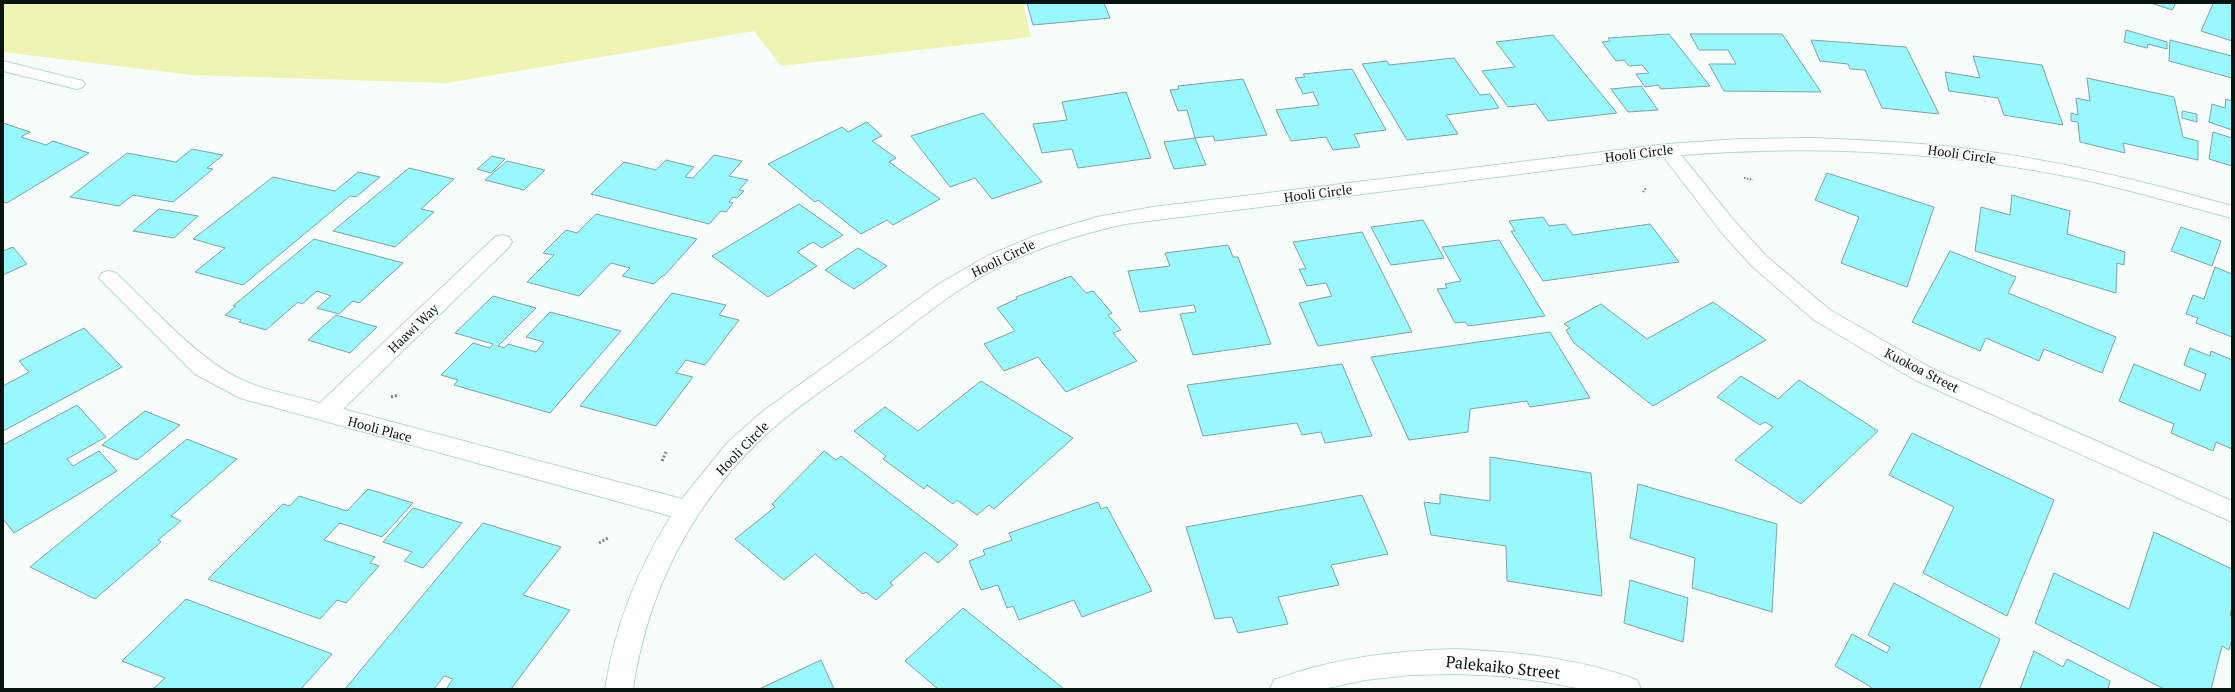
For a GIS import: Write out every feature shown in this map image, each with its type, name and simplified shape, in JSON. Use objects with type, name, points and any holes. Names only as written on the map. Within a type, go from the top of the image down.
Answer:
[{"type":"street","name":"Hooli Circle","points":[[619,689],[630,630],[647,585],[687,510],[722,466],[763,424],[946,289],[984,265],[1041,240],[1120,217],[1668,150],[1724,144],[1786,142],[1884,145],[1931,150],[2042,166],[2113,181],[2232,212]]},
{"type":"street","name":"Kuokoa Street","points":[[1668,150],[1729,228],[1759,261],[1822,315],[1923,374],[2232,512]]},
{"type":"street","name":"Haawi Way","points":[[324,413],[502,242]]},
{"type":"street","name":"Hooli Place","points":[[109,278],[203,368],[228,383],[248,392],[687,510]]},
{"type":"street","name":"Palekaiko Street","points":[[1284,689],[1341,673],[1395,664],[1441,661],[1525,666],[1576,675],[1627,689]]},
{"type":"lane","points":[[3,66],[77,84]]},
{"type":"path","points":[[1744,178],[1753,180]]},
{"type":"path","points":[[1643,192],[1646,188]]},
{"type":"path","points":[[662,461],[666,452]]},
{"type":"path","points":[[599,543],[608,538]]},
{"type":"green space","points":[[3,3],[1023,3],[1031,37],[781,66],[754,31],[447,83],[192,75],[3,52]]},
{"type":"building","points":[[1027,3],[1104,3],[1110,18],[1033,25]]},
{"type":"building","points":[[2151,3],[2176,3],[2172,10]]},
{"type":"building","points":[[2210,3],[2232,3],[2232,41],[2201,31],[2213,4]]},
{"type":"building","points":[[2126,30],[2167,42],[2167,49],[2148,44],[2147,48],[2124,42]]},
{"type":"building","points":[[1669,34],[1710,86],[1661,89],[1658,85],[1645,87],[1636,74],[1649,73],[1642,65],[1629,66],[1624,60],[1616,61],[1602,42],[1610,41],[1608,38]]},
{"type":"building","points":[[1690,34],[1782,34],[1821,92],[1724,91],[1709,64],[1736,64],[1728,50],[1699,50]]},
{"type":"building","points":[[1553,35],[1617,113],[1548,121],[1536,104],[1508,107],[1482,71],[1515,67],[1496,42]]},
{"type":"building","points":[[1811,40],[1906,47],[1939,114],[1882,108],[1865,70],[1850,69],[1848,64],[1820,61]]},
{"type":"building","points":[[2170,40],[2232,56],[2232,78],[2169,61]]},
{"type":"building","points":[[1973,56],[2042,65],[2063,125],[2004,115],[1998,98],[1949,91],[1945,72],[1980,78]]},
{"type":"building","points":[[1454,58],[1480,95],[1490,94],[1499,108],[1446,115],[1458,134],[1407,140],[1362,64],[1387,61],[1389,65]]},
{"type":"building","points":[[1352,69],[1386,130],[1354,134],[1360,147],[1333,150],[1326,137],[1291,141],[1276,110],[1319,105],[1313,92],[1303,94],[1295,78],[1305,77],[1303,74]]},
{"type":"building","points":[[2087,78],[2174,97],[2183,137],[2198,141],[2198,160],[2123,143],[2125,153],[2080,142],[2078,122],[2071,121],[2071,113],[2078,115],[2076,98],[2090,101]]},
{"type":"building","points":[[1243,79],[1267,135],[1215,141],[1213,136],[1195,138],[1187,110],[1178,111],[1170,90],[1179,89],[1178,86]]},
{"type":"building","points":[[1641,86],[1658,110],[1628,112],[1611,89]]},
{"type":"building","points":[[1126,92],[1151,158],[1078,168],[1072,149],[1042,153],[1033,124],[1067,120],[1062,102]]},
{"type":"building","points":[[2226,99],[2232,101],[2232,130],[2209,122],[2212,104],[2225,108]]},
{"type":"building","points":[[2182,111],[2197,114],[2197,122],[2182,118]]},
{"type":"building","points":[[983,113],[1042,182],[992,199],[975,178],[950,187],[911,136]]},
{"type":"building","points":[[867,122],[882,136],[872,141],[896,158],[889,162],[940,199],[893,225],[887,220],[861,234],[818,200],[815,202],[768,164],[842,127],[848,132]]},
{"type":"building","points":[[3,123],[30,132],[21,137],[46,145],[53,141],[89,153],[7,203],[3,202]]},
{"type":"building","points":[[2213,132],[2232,138],[2232,166],[2209,159]]},
{"type":"building","points":[[1195,138],[1206,165],[1174,169],[1164,142]]},
{"type":"building","points":[[192,149],[223,155],[207,168],[213,169],[173,202],[133,195],[119,206],[70,197],[127,153],[176,162]]},
{"type":"building","points":[[714,155],[742,161],[729,176],[748,180],[739,190],[744,191],[737,198],[733,197],[729,202],[733,203],[726,212],[721,211],[709,224],[591,194],[624,162],[656,170],[666,160],[694,167],[685,177],[693,178]]},
{"type":"building","points":[[492,156],[505,159],[491,173],[477,169]]},
{"type":"building","points":[[507,161],[545,170],[524,190],[485,180]]},
{"type":"building","points":[[409,168],[454,179],[421,209],[434,212],[395,247],[333,231]]},
{"type":"building","points":[[358,172],[380,177],[356,197],[350,196],[243,285],[195,272],[225,248],[193,239],[273,177],[335,191]]},
{"type":"building","points":[[1827,173],[1934,207],[1907,287],[1841,263],[1859,217],[1815,200]]},
{"type":"building","points":[[2012,195],[2070,211],[2067,234],[2125,252],[2124,265],[2117,263],[2116,293],[1975,251],[1981,207],[2010,215]]},
{"type":"building","points":[[799,204],[843,235],[822,248],[813,242],[797,252],[817,266],[768,297],[712,256]]},
{"type":"building","points":[[159,209],[198,216],[174,238],[133,231]]},
{"type":"building","points":[[596,214],[697,239],[664,276],[662,276],[654,284],[622,276],[630,268],[611,263],[579,296],[527,282],[554,255],[543,253],[566,230],[577,233]]},
{"type":"building","points":[[1543,217],[1549,226],[1565,224],[1573,235],[1650,224],[1679,262],[1543,281],[1511,231],[1515,231],[1509,221]]},
{"type":"building","points":[[1423,220],[1444,258],[1391,265],[1371,227]]},
{"type":"building","points":[[2181,227],[2221,241],[2212,266],[2171,251]]},
{"type":"building","points":[[1362,232],[1412,332],[1318,346],[1299,303],[1332,296],[1326,283],[1307,286],[1299,269],[1306,269],[1293,242]]},
{"type":"building","points":[[314,239],[403,263],[359,303],[353,301],[339,314],[317,308],[331,296],[317,291],[302,304],[298,302],[266,330],[239,322],[241,320],[225,315],[236,306],[233,306]]},
{"type":"building","points":[[1499,240],[1545,316],[1468,326],[1465,322],[1455,323],[1437,289],[1447,288],[1445,284],[1461,281],[1442,247]]},
{"type":"building","points":[[1228,245],[1233,257],[1238,257],[1271,344],[1193,355],[1180,314],[1196,312],[1194,305],[1140,312],[1128,271],[1170,266],[1165,253]]},
{"type":"building","points":[[13,247],[27,264],[3,275],[3,251]]},
{"type":"building","points":[[858,248],[887,266],[854,289],[825,270]]},
{"type":"building","points":[[1950,251],[2016,277],[2008,293],[2116,337],[2102,373],[2044,349],[2039,361],[1986,338],[1980,351],[1912,322]]},
{"type":"building","points":[[2215,267],[2232,274],[2232,337],[2196,323],[2198,318],[2186,314],[2193,295],[2204,299]]},
{"type":"building","points":[[1071,276],[1086,293],[1093,291],[1112,313],[1108,315],[1121,330],[1113,333],[1137,361],[1066,392],[1038,357],[1004,371],[984,344],[1015,331],[997,308],[1017,299],[1016,297]]},
{"type":"building","points":[[672,293],[726,305],[719,315],[739,320],[705,365],[686,360],[676,373],[693,377],[656,426],[580,406]]},
{"type":"building","points":[[493,296],[536,308],[498,346],[504,348],[508,344],[536,352],[544,342],[526,337],[550,312],[621,331],[550,413],[454,385],[458,380],[441,375],[473,343],[490,348],[493,344],[455,333]]},
{"type":"building","points":[[1713,302],[1766,340],[1653,406],[1574,343],[1566,330],[1570,328],[1564,324],[1601,304],[1647,339]]},
{"type":"building","points":[[336,315],[377,327],[350,353],[308,340]]},
{"type":"building","points":[[84,328],[122,367],[3,431],[3,386],[29,372],[19,361]]},
{"type":"building","points":[[1550,332],[1590,398],[1530,407],[1527,401],[1470,409],[1468,432],[1409,440],[1371,357]]},
{"type":"building","points":[[2190,348],[2210,356],[2211,351],[2232,360],[2232,449],[2216,442],[2213,451],[2171,433],[2174,424],[2119,401],[2134,364],[2200,391],[2206,374],[2184,365]]},
{"type":"building","points":[[1342,364],[1372,436],[1325,443],[1321,432],[1302,435],[1297,423],[1203,436],[1187,385]]},
{"type":"building","points":[[1741,376],[1778,399],[1799,380],[1878,431],[1801,504],[1735,460],[1773,427],[1765,422],[1760,425],[1717,397]]},
{"type":"building","points":[[981,381],[1073,438],[994,509],[989,505],[977,515],[957,500],[953,504],[927,485],[924,489],[883,459],[886,456],[854,431],[885,407],[918,431]]},
{"type":"building","points":[[77,405],[106,437],[67,459],[73,466],[99,451],[117,471],[14,533],[3,519],[3,445]]},
{"type":"building","points":[[145,411],[180,425],[137,460],[102,445]]},
{"type":"building","points":[[1912,433],[2054,500],[2007,616],[1923,573],[1954,507],[1889,475]]},
{"type":"building","points":[[187,439],[237,459],[171,516],[181,521],[158,540],[161,542],[95,599],[30,567]]},
{"type":"building","points":[[824,451],[836,460],[841,456],[958,545],[938,563],[925,552],[890,583],[893,585],[876,600],[866,592],[863,594],[815,554],[784,580],[735,539],[775,507],[772,504]]},
{"type":"building","points":[[1490,457],[1591,473],[1602,596],[1507,581],[1506,546],[1431,535],[1424,502],[1440,504],[1440,494],[1490,501]]},
{"type":"building","points":[[1638,484],[1777,524],[1772,612],[1692,588],[1695,558],[1630,538]]},
{"type":"building","points":[[368,489],[413,503],[382,537],[340,523],[324,540],[375,557],[370,563],[379,566],[346,603],[337,600],[320,619],[208,579],[283,504],[290,506],[299,496],[347,511]]},
{"type":"building","points":[[1362,495],[1388,554],[1331,565],[1339,585],[1278,597],[1288,624],[1238,633],[1232,617],[1215,619],[1186,527]]},
{"type":"building","points":[[1098,502],[1101,509],[1107,507],[1152,591],[1082,617],[1074,600],[1019,620],[1013,606],[1007,608],[998,585],[981,590],[969,561],[985,555],[983,550],[1012,540],[1009,533]]},
{"type":"building","points":[[413,508],[462,523],[423,568],[404,561],[412,552],[383,542]]},
{"type":"building","points":[[483,523],[561,547],[523,595],[570,610],[511,689],[446,689],[453,679],[444,676],[434,689],[345,689]]},
{"type":"building","points":[[2154,532],[2232,569],[2232,607],[2230,615],[2232,616],[2232,639],[2229,650],[2222,646],[2211,689],[2164,689],[2035,623],[2054,573],[2129,609]]},
{"type":"building","points":[[1630,580],[1688,598],[1683,642],[1624,623]]},
{"type":"building","points":[[1894,583],[2000,639],[1979,689],[1870,689],[1871,687],[1835,666],[1852,634],[1887,653],[1890,647],[1868,635]]},
{"type":"building","points":[[186,599],[332,654],[301,689],[153,689],[165,678],[122,661]]},
{"type":"building","points":[[963,608],[1064,689],[938,689],[905,661]]},
{"type":"building","points":[[2034,651],[2063,667],[2067,659],[2110,681],[2108,689],[2020,689]]},
{"type":"building","points":[[821,660],[834,689],[759,689]]}]
